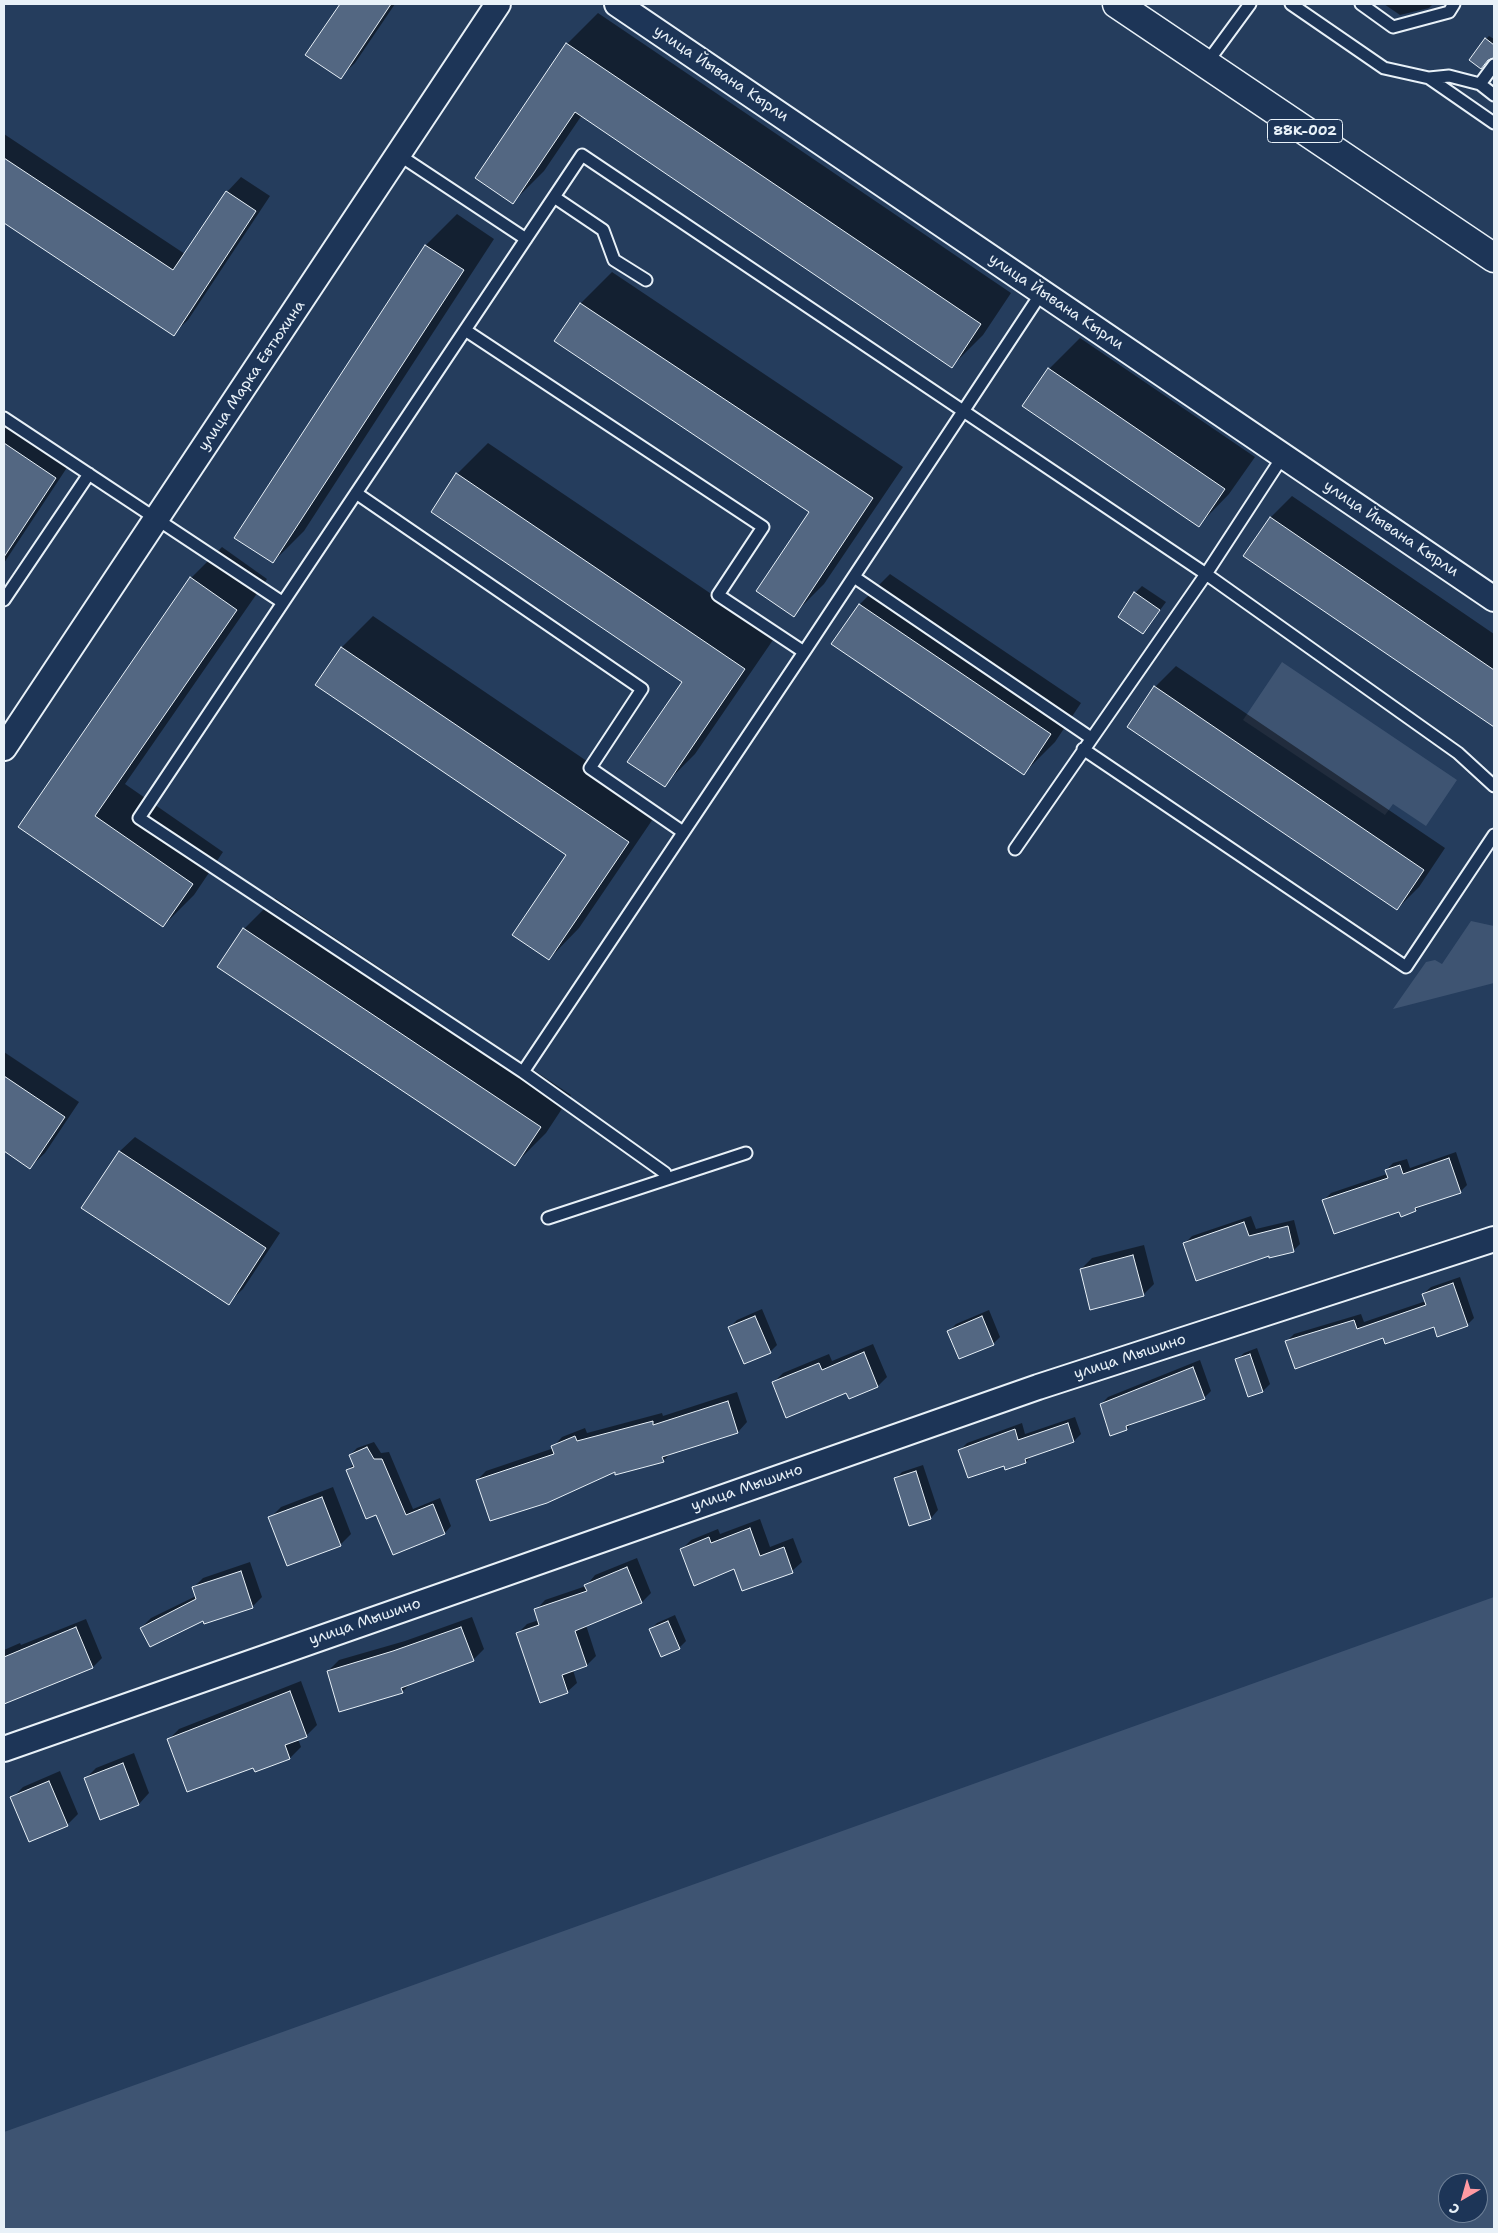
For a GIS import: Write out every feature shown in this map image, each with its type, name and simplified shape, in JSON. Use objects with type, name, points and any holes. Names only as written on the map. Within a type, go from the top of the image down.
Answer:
[{"type":"main road","name":"88К-002","points":[[1117,4],[1494,258]]},
{"type":"street","name":"улица Марка Евтюхина","points":[[4,748],[498,4]]},
{"type":"street","name":"улица Йывана Кырли","points":[[617,4],[1494,600]]},
{"type":"street","name":"улица Мышино","points":[[4,1749],[1010,1396],[1494,1238]]},
{"type":"lane","points":[[1206,64],[1250,4]]},
{"type":"lane","points":[[1291,4],[1384,68],[1429,78],[1449,76],[1480,84],[1494,95]]},
{"type":"lane","points":[[1361,4],[1393,27],[1449,12],[1454,4]]},
{"type":"lane","points":[[1480,84],[1494,64]]},
{"type":"lane","points":[[1429,78],[1494,123]]},
{"type":"lane","points":[[398,155],[526,239]]},
{"type":"lane","points":[[665,1173],[523,1072],[139,818],[582,155],[1206,574],[1458,753],[1494,786]]},
{"type":"lane","points":[[554,197],[603,230],[614,260],[646,280]]},
{"type":"lane","points":[[523,1072],[1042,292]]},
{"type":"lane","points":[[465,330],[763,527],[718,595],[804,652]]},
{"type":"lane","points":[[4,418],[282,602]]},
{"type":"lane","points":[[1015,849],[1206,574],[1283,456]]},
{"type":"lane","points":[[4,600],[89,474]]},
{"type":"lane","points":[[356,493],[642,689],[590,768],[683,832]]},
{"type":"lane","points":[[854,577],[1091,738]]},
{"type":"lane","points":[[1083,749],[1406,967],[1494,834]]},
{"type":"lane","points":[[548,1218],[746,1153]]},
{"type":"shaded area","points":[[1282,662],[1457,780],[1426,826],[1393,804],[1385,815],[1243,720]]},
{"type":"shaded area","points":[[1471,921],[1494,926],[1494,983],[1393,1009],[1426,962],[1435,960],[1442,964]]},
{"type":"shaded area","points":[[1494,1597],[1494,2229],[4,2229],[4,2132]]},
{"type":"building","points":[[340,4],[391,4],[341,79],[305,55]]},
{"type":"building","points":[[1485,38],[1494,45],[1494,58],[1488,60],[1481,69],[1469,60]]},
{"type":"building","points":[[566,43],[981,324],[952,368],[575,112],[513,204],[475,178]]},
{"type":"building","points":[[4,158],[173,270],[226,191],[256,211],[174,336],[4,223]]},
{"type":"building","points":[[425,245],[464,270],[273,563],[234,538]]},
{"type":"building","points":[[580,303],[873,498],[794,617],[756,591],[809,512],[554,341]]},
{"type":"building","points":[[1048,368],[1225,489],[1199,527],[1022,406]]},
{"type":"building","points":[[4,443],[56,478],[4,557]]},
{"type":"building","points":[[456,473],[745,669],[665,787],[627,762],[682,682],[431,512]]},
{"type":"building","points":[[1270,517],[1494,670],[1494,727],[1243,556]]},
{"type":"building","points":[[190,577],[237,610],[95,816],[193,884],[163,927],[18,827]]},
{"type":"building","points":[[1134,592],[1160,610],[1143,634],[1118,617]]},
{"type":"building","points":[[859,604],[1051,734],[1024,775],[831,644]]},
{"type":"building","points":[[341,647],[629,842],[549,960],[512,935],[566,855],[315,685]]},
{"type":"building","points":[[1154,686],[1424,870],[1397,910],[1127,727]]},
{"type":"building","points":[[243,928],[541,1127],[515,1166],[217,967]]},
{"type":"building","points":[[4,1076],[65,1117],[30,1169],[4,1151]]},
{"type":"building","points":[[119,1151],[266,1248],[229,1305],[81,1208]]},
{"type":"building","points":[[1449,1158],[1461,1193],[1415,1208],[1416,1211],[1401,1217],[1399,1212],[1334,1234],[1322,1200],[1388,1178],[1385,1170],[1400,1165],[1403,1174]]},
{"type":"building","points":[[1244,1222],[1249,1236],[1288,1226],[1294,1252],[1269,1258],[1269,1256],[1196,1281],[1183,1243]]},
{"type":"building","points":[[1133,1255],[1144,1296],[1090,1310],[1080,1269]]},
{"type":"building","points":[[1453,1283],[1468,1326],[1437,1337],[1434,1327],[1385,1344],[1383,1338],[1295,1369],[1285,1341],[1354,1320],[1357,1329],[1426,1305],[1422,1294]]},
{"type":"building","points":[[755,1316],[771,1353],[744,1364],[728,1327]]},
{"type":"building","points":[[982,1316],[994,1345],[959,1359],[947,1331]]},
{"type":"building","points":[[864,1352],[878,1387],[849,1399],[846,1393],[786,1418],[772,1382],[819,1363],[822,1370]]},
{"type":"building","points":[[1250,1354],[1263,1392],[1248,1397],[1235,1359]]},
{"type":"building","points":[[1193,1367],[1205,1399],[1126,1426],[1127,1430],[1110,1436],[1100,1404]]},
{"type":"building","points":[[728,1401],[738,1433],[662,1457],[664,1462],[615,1475],[615,1472],[547,1503],[490,1521],[476,1480],[554,1454],[551,1446],[575,1436],[577,1441],[653,1421],[653,1425]]},
{"type":"building","points":[[1068,1423],[1074,1442],[1025,1459],[1026,1463],[1005,1470],[1004,1466],[968,1478],[958,1450],[1015,1429],[1018,1440]]},
{"type":"building","points":[[367,1447],[374,1459],[382,1459],[406,1515],[433,1504],[445,1534],[393,1555],[376,1515],[366,1519],[346,1470],[354,1467],[349,1455]]},
{"type":"building","points":[[916,1471],[931,1519],[909,1526],[894,1478]]},
{"type":"building","points":[[322,1497],[341,1546],[287,1566],[268,1517]]},
{"type":"building","points":[[750,1528],[760,1556],[784,1547],[793,1573],[742,1591],[734,1569],[694,1586],[680,1549],[709,1537],[711,1543]]},
{"type":"building","points":[[627,1567],[642,1603],[575,1631],[587,1666],[562,1675],[568,1693],[540,1703],[516,1633],[539,1625],[534,1609],[587,1591],[584,1585]]},
{"type":"building","points":[[241,1571],[253,1608],[204,1624],[203,1621],[150,1647],[140,1628],[196,1599],[192,1587]]},
{"type":"building","points":[[668,1621],[680,1649],[661,1657],[649,1629]]},
{"type":"building","points":[[76,1627],[93,1668],[4,1704],[4,1657]]},
{"type":"building","points":[[461,1627],[474,1661],[401,1688],[403,1693],[339,1712],[327,1671],[393,1651]]},
{"type":"building","points":[[290,1691],[307,1737],[285,1745],[290,1759],[255,1772],[253,1768],[187,1792],[167,1739]]},
{"type":"building","points":[[123,1763],[139,1805],[100,1820],[84,1778]]},
{"type":"building","points":[[49,1781],[68,1826],[29,1842],[10,1797]]}]
